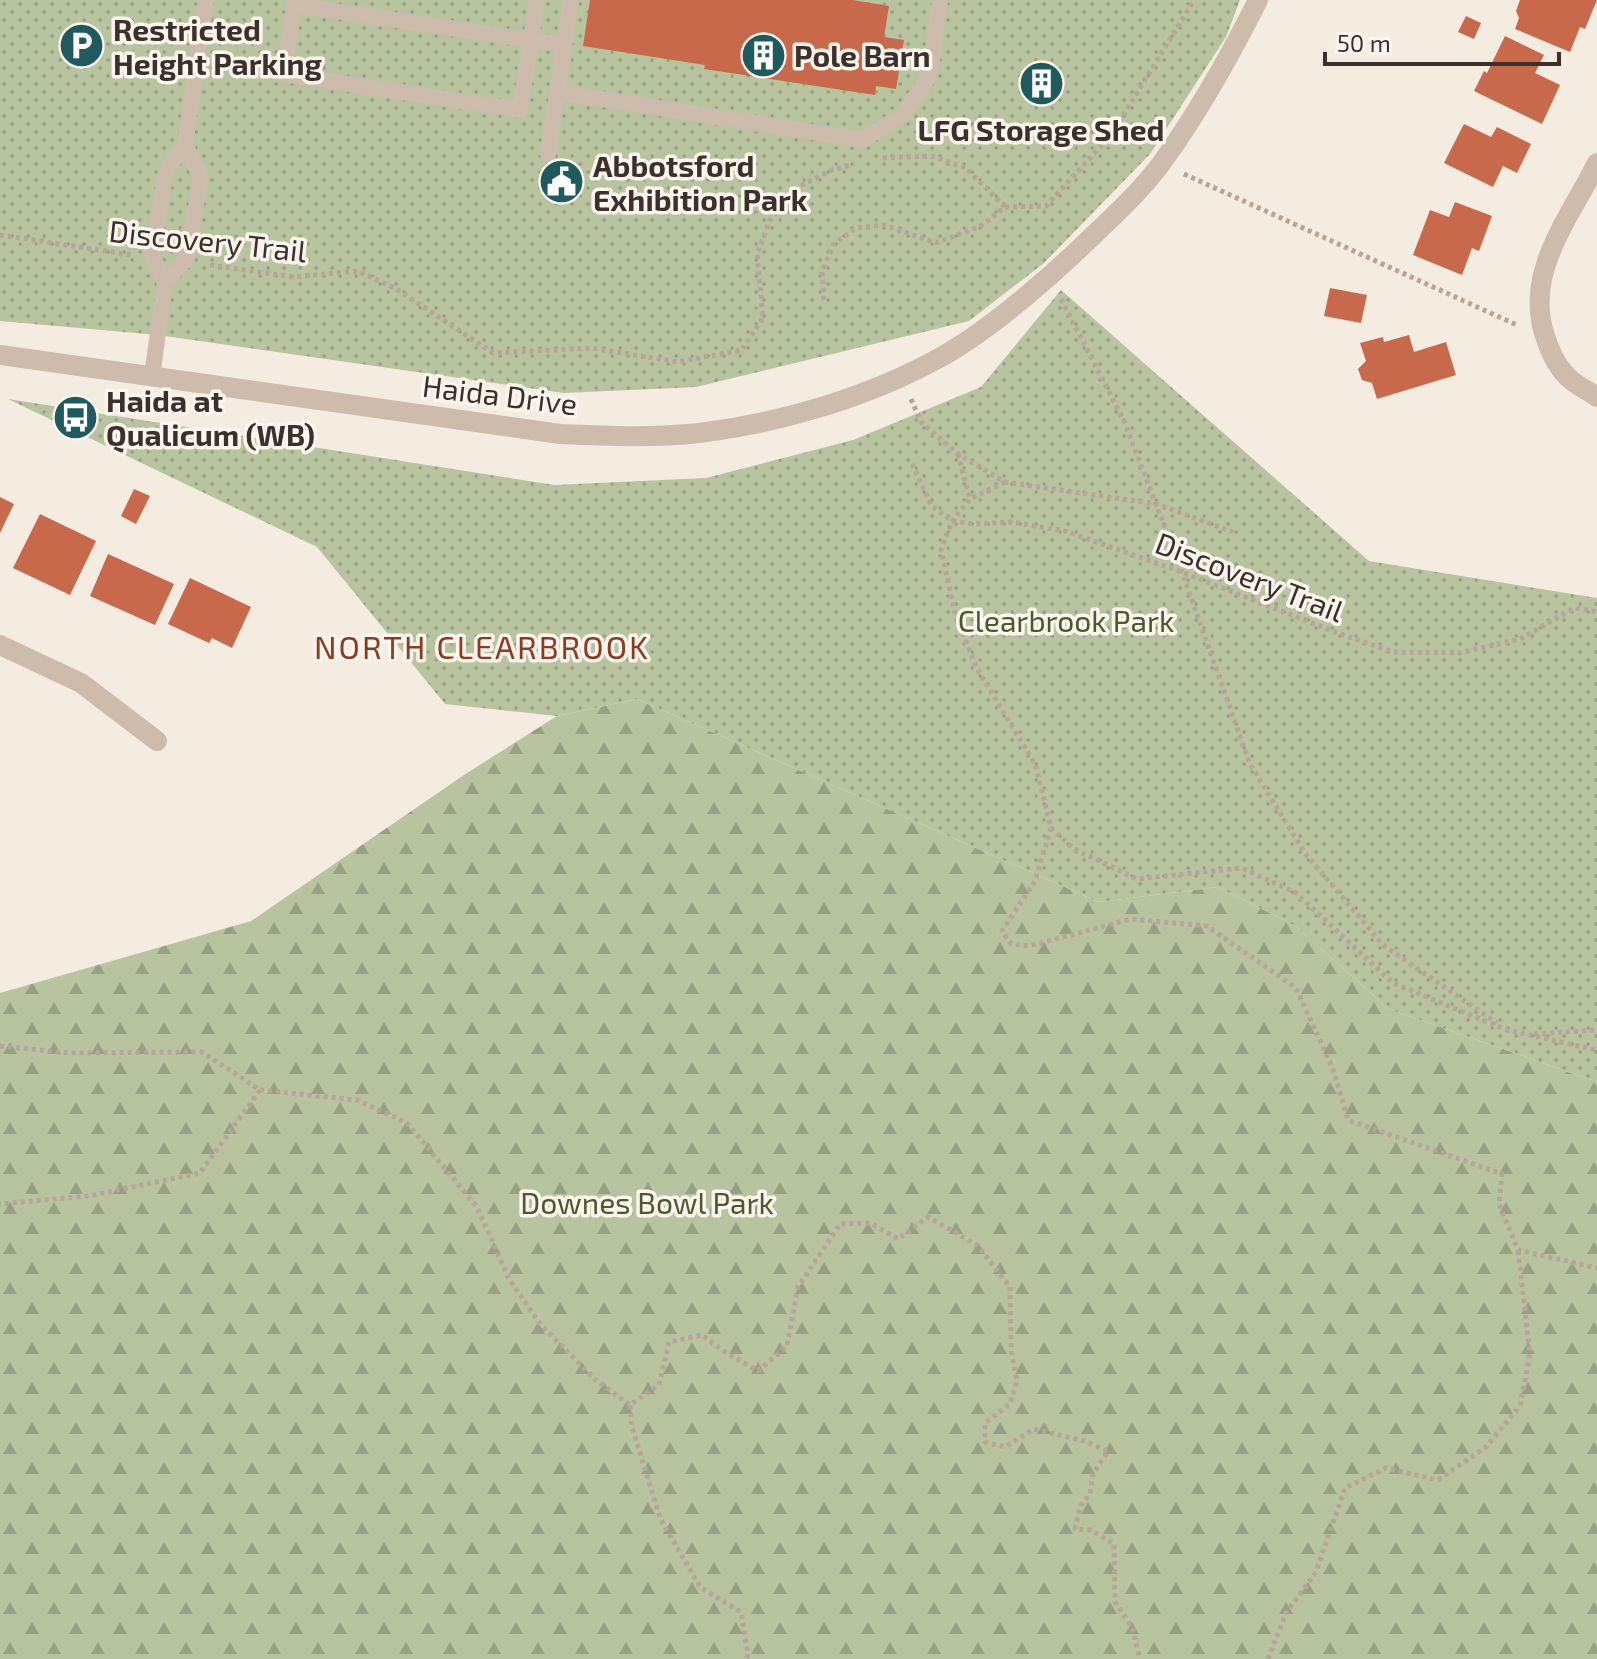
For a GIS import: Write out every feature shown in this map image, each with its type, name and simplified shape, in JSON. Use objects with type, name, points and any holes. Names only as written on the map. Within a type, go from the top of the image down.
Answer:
[{"type":"street","name":"Haida Drive","points":[[0,355],[560,434],[628,437],[698,433],[753,424],[857,395],[941,357],[976,333],[1049,278],[1105,224],[1161,164],[1213,84],[1258,0]]},
{"type":"street","points":[[1597,163],[1549,253],[1539,298],[1543,331],[1551,355],[1570,380],[1597,397]]},
{"type":"street","points":[[0,645],[81,683],[157,741]]},
{"type":"lane","points":[[152,376],[165,283],[154,258],[166,171],[185,145],[206,0]]},
{"type":"lane","points":[[537,0],[531,40],[520,110],[283,74],[295,2],[531,40],[564,45]]},
{"type":"lane","points":[[548,154],[571,0]]},
{"type":"lane","points":[[557,92],[863,140],[904,114],[930,75],[940,0]]},
{"type":"lane","points":[[165,283],[187,258],[201,177],[185,145]]},
{"type":"path","points":[[824,300],[822,272],[833,245],[856,228],[884,225],[936,243],[981,226],[1005,207],[1046,206],[1121,119],[1194,0]]},
{"type":"path","points":[[873,159],[932,156],[966,168],[1005,207]]},
{"type":"path","name":"Discovery Trail","points":[[184,262],[293,277],[357,271],[395,288],[493,353],[592,348],[678,362],[742,350],[763,318],[757,254],[770,220],[802,185],[832,170],[860,162]]},
{"type":"path","points":[[1161,164],[1519,325],[1543,331]]},
{"type":"path","name":"Discovery Trail","points":[[0,235],[154,258]]},
{"type":"path","points":[[1049,278],[1124,421],[1182,572],[1249,762],[1304,852],[1383,945],[1507,1030]]},
{"type":"path","points":[[900,376],[921,422],[958,454],[1005,482],[1157,504],[1233,532]]},
{"type":"path","points":[[958,454],[970,499]]},
{"type":"path","points":[[912,464],[931,505],[952,521]]},
{"type":"path","points":[[1005,482],[970,499],[952,521],[941,550],[955,613],[976,667],[1035,764],[1051,828],[1035,881],[1002,931],[1011,944],[1029,946],[1131,919],[1207,926],[1296,988],[1333,1069],[1348,1120],[1502,1174],[1499,1204],[1518,1250],[1530,1354],[1520,1406],[1486,1447],[1438,1480],[1386,1468],[1345,1488],[1316,1572],[1286,1613],[1268,1659]]},
{"type":"path","name":"Discovery Trail","points":[[952,521],[975,524],[1011,522],[1065,531],[1393,652],[1459,653],[1520,639],[1574,608],[1597,612]]},
{"type":"path","points":[[1051,828],[1074,849],[1137,879],[1242,868],[1296,893],[1393,983],[1507,1030],[1597,1050]]},
{"type":"path","points":[[1529,1034],[1597,1030]]},
{"type":"path","points":[[0,1046],[70,1053],[202,1052],[260,1090],[357,1100],[407,1123],[477,1207],[509,1279],[541,1325],[596,1380],[630,1405],[632,1427],[660,1518],[700,1587],[741,1612],[748,1655],[746,1659]]},
{"type":"path","points":[[0,1204],[89,1196],[200,1173],[260,1090]]},
{"type":"path","points":[[630,1405],[659,1385],[669,1342],[702,1335],[758,1371],[787,1346],[798,1287],[840,1224],[870,1223],[898,1239],[928,1217],[977,1245],[1010,1287],[1011,1350],[1017,1381],[1010,1404],[985,1423],[985,1442],[1005,1447],[1034,1429],[1084,1441],[1108,1451],[1093,1474],[1090,1494],[1081,1505],[1075,1529],[1091,1530],[1114,1544],[1115,1602],[1132,1627],[1140,1659]]},
{"type":"path","points":[[1518,1250],[1597,1268]]},
{"type":"green space","name":"Abbotsford Exhibition Park","points":[[0,0],[1240,0],[1226,37],[1150,154],[1044,263],[969,321],[696,387],[564,393],[158,335],[0,321]]},
{"type":"green space","name":"Clearbrook Park","points":[[1061,290],[1369,561],[1597,598],[1597,1082],[1389,1009],[1294,925],[1218,887],[1099,902],[637,699],[557,716],[445,704],[317,547],[8,399],[554,485],[706,478],[853,440],[981,387]]},
{"type":"green space","name":"Downes Bowl Park","points":[[637,699],[1099,902],[1218,887],[1294,925],[1389,1009],[1597,1082],[1597,1659],[0,1659],[0,993],[251,921],[464,775],[557,716]]},
{"type":"building","name":"Pole Barn","points":[[590,0],[853,0],[889,6],[884,37],[904,40],[896,89],[876,86],[875,95],[704,69],[705,65],[583,46]]},
{"type":"building","points":[[1520,0],[1597,0],[1585,29],[1580,27],[1570,52],[1515,29]]},
{"type":"building","points":[[1466,16],[1481,23],[1474,39],[1458,32]]},
{"type":"building","points":[[1505,36],[1544,55],[1535,73],[1560,85],[1542,124],[1474,91],[1484,71],[1487,73]]},
{"type":"building","name":"LFG Storage Shed","points":[[1035,69],[1051,73],[1047,97],[1031,94]]},
{"type":"building","points":[[1464,124],[1491,137],[1497,127],[1531,144],[1517,173],[1503,166],[1493,187],[1444,163]]},
{"type":"building","points":[[1455,202],[1492,216],[1479,251],[1472,248],[1462,275],[1413,255],[1430,210],[1449,217]]},
{"type":"building","points":[[1330,288],[1367,295],[1361,323],[1324,316]]},
{"type":"building","points":[[1409,335],[1414,352],[1446,342],[1456,375],[1377,399],[1372,383],[1362,380],[1358,369],[1366,361],[1360,343],[1383,337],[1384,342]]},
{"type":"building","points":[[134,489],[150,496],[136,524],[121,516]]},
{"type":"building","points":[[0,497],[14,504],[0,533]]},
{"type":"building","points":[[40,514],[96,541],[70,595],[13,568]]},
{"type":"building","points":[[108,554],[174,584],[155,625],[90,596]]},
{"type":"building","points":[[190,578],[251,607],[232,648],[212,638],[209,643],[168,624]]},
{"type":"place","name":"Restricted Height Parking","points":[[82,46]]},
{"type":"place","name":"Pole Barn","points":[[763,55]]},
{"type":"place","name":"LFG Storage Shed","points":[[1041,83]]},
{"type":"place","name":"Abbotsford Exhibition Park","points":[[562,182]]},
{"type":"place","name":"Haida at Qualicum (WB)","points":[[75,417]]},
{"type":"district","name":"NORTH CLEARBROOK","points":[[482,646]]}]
